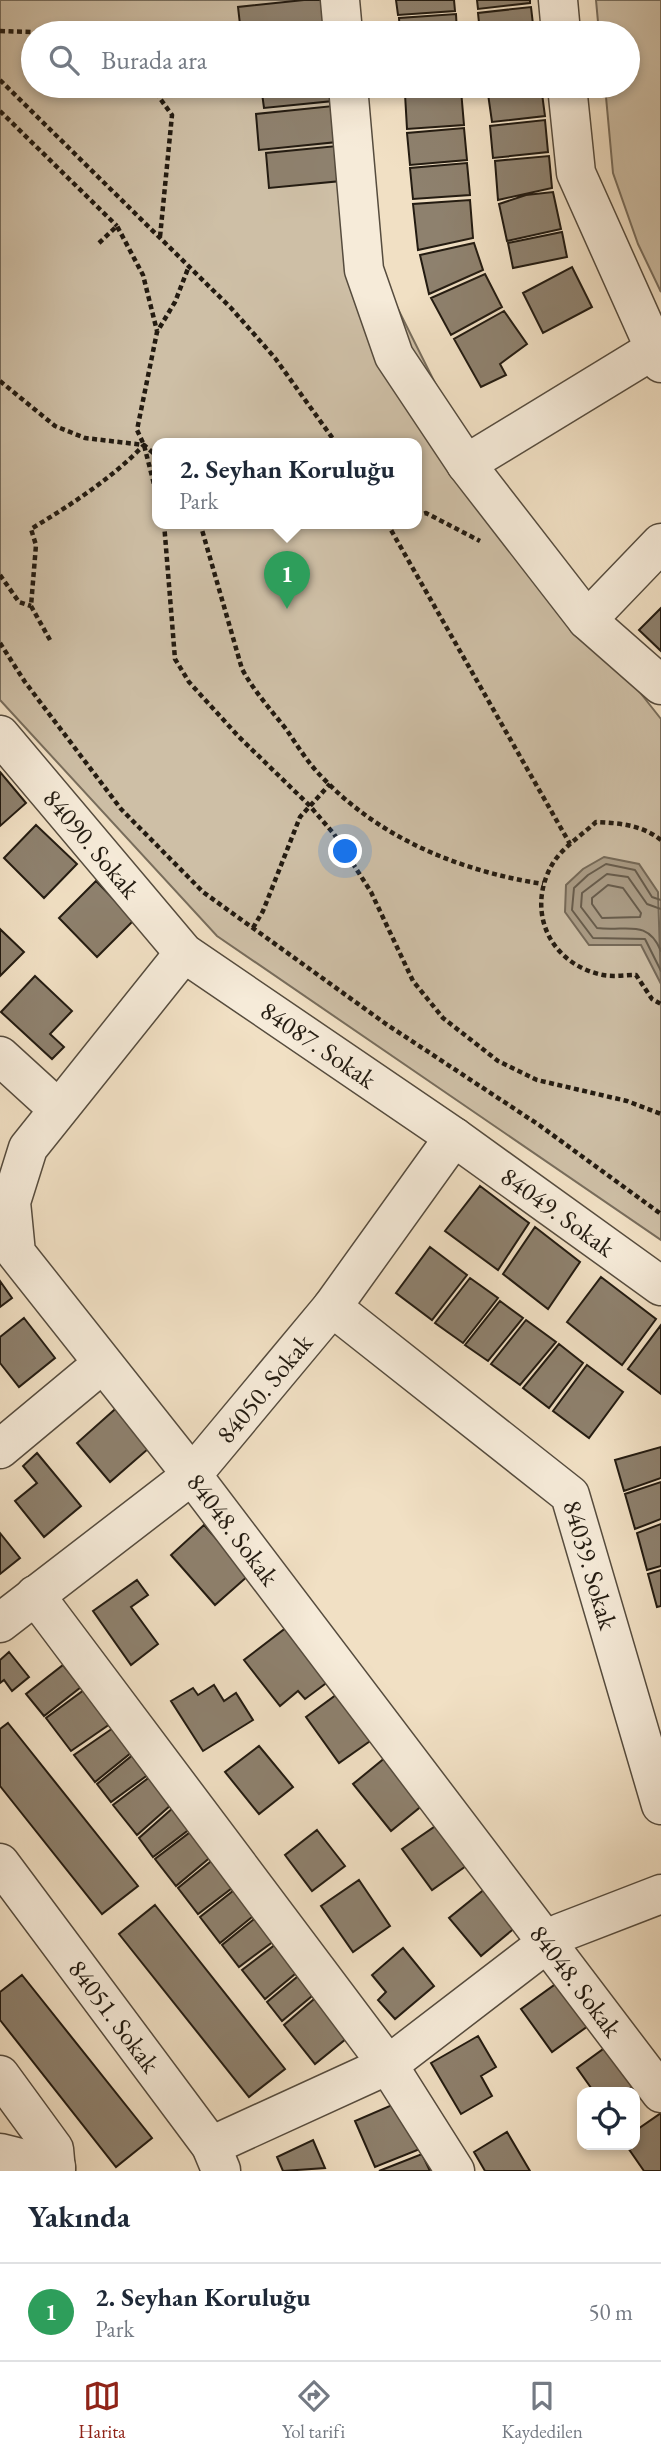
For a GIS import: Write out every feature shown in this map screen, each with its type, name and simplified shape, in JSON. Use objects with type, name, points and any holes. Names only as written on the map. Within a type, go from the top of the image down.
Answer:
[{"type":"street","points":[[340,0],[342,21]]},
{"type":"street","points":[[558,0],[560,21]]},
{"type":"street","points":[[349,98],[364,270],[394,356],[466,464],[587,620],[661,685]]},
{"type":"street","points":[[466,464],[657,356],[576,173],[568,98]]},
{"type":"street","points":[[587,620],[661,543]]},
{"type":"street","name":"84090. Sokak","points":[[0,736],[184,953]]},
{"type":"street","name":"84048. Sokak","points":[[184,953],[57,1108],[28,1148],[11,1202],[16,1254],[192,1475],[661,2093]]},
{"type":"street","name":"84087. Sokak","points":[[184,953],[454,1137]]},
{"type":"street","points":[[0,1056],[57,1108]]},
{"type":"street","name":"84049. Sokak","points":[[454,1137],[661,1286]]},
{"type":"street","name":"84050. Sokak","points":[[0,1623],[192,1475],[332,1307],[454,1137]]},
{"type":"street","name":"84039. Sokak","points":[[332,1307],[570,1496],[661,1805]]},
{"type":"street","points":[[3,1440],[102,1364]]},
{"type":"street","points":[[35,1595],[388,2065],[455,2171]]},
{"type":"street","name":"84051. Sokak","points":[[0,1863],[217,2159]]},
{"type":"street","points":[[217,2159],[388,2065],[560,1933],[661,1894]]},
{"type":"street","points":[[0,2075],[54,2149],[56,2169],[0,2153]]},
{"type":"path","points":[[0,31],[21,32]]},
{"type":"path","points":[[0,80],[231,308],[275,358],[332,438]]},
{"type":"path","points":[[160,98],[172,115],[160,237]]},
{"type":"path","points":[[0,111],[117,226],[143,275],[157,332]]},
{"type":"path","points":[[99,243],[117,226]]},
{"type":"path","points":[[152,476],[144,445],[136,430],[157,332],[175,302],[189,266]]},
{"type":"path","points":[[0,381],[55,426],[85,438],[144,445],[152,452]]},
{"type":"path","points":[[50,640],[31,606],[36,545],[32,529],[86,495],[125,465],[144,445]]},
{"type":"path","points":[[422,514],[426,513],[491,548]]},
{"type":"path","points":[[164,529],[175,659],[189,682],[239,737],[311,806],[355,862],[413,981],[443,1018],[498,1061],[537,1080],[627,1101],[661,1114]]},
{"type":"path","points":[[202,529],[242,669],[254,690],[330,784],[372,818],[425,851],[499,877],[543,884]]},
{"type":"path","points":[[393,529],[570,844]]},
{"type":"path","points":[[0,575],[19,602],[31,606]]},
{"type":"path","points":[[0,643],[25,682],[121,809],[204,892],[386,1024],[539,1125],[661,1214]]},
{"type":"path","points":[[253,928],[263,911],[300,817],[330,784]]},
{"type":"path","points":[[661,840],[650,831],[596,822],[554,861],[543,884],[541,920],[552,943],[576,965],[603,975],[636,975],[652,999],[661,1004]]},
{"type":"shaded area","points":[[0,0],[336,0],[339,21],[21,21],[21,98],[351,98],[379,271],[503,519],[661,719],[661,1240],[217,936],[0,700]]},
{"type":"shaded area","points":[[596,0],[661,0],[661,292],[638,244],[613,173],[606,98],[640,98],[640,21],[598,21]]},
{"type":"water","points":[[604,857],[639,864],[658,892],[661,984],[641,945],[589,945],[565,912],[566,885],[583,869]]},
{"type":"building","points":[[322,0],[325,21],[240,21],[238,7]]},
{"type":"building","points":[[396,0],[454,0],[455,11],[398,15]]},
{"type":"building","points":[[477,0],[530,0],[530,3],[478,9]]},
{"type":"building","points":[[531,7],[533,21],[479,21],[478,13]]},
{"type":"building","points":[[456,14],[456,21],[399,21],[399,18]]},
{"type":"building","points":[[263,98],[333,98],[333,101],[264,108]]},
{"type":"building","points":[[405,98],[462,98],[464,125],[407,129]]},
{"type":"building","points":[[489,98],[543,98],[545,116],[492,122]]},
{"type":"building","points":[[333,106],[337,142],[259,150],[256,114]]},
{"type":"building","points":[[545,120],[548,152],[493,158],[490,126]]},
{"type":"building","points":[[464,128],[467,160],[410,165],[407,133]]},
{"type":"building","points":[[337,146],[341,181],[269,188],[266,153]]},
{"type":"building","points":[[549,156],[552,188],[498,200],[495,161]]},
{"type":"building","points":[[467,163],[470,195],[413,199],[410,168]]},
{"type":"building","points":[[553,192],[561,229],[507,241],[499,204],[526,195]]},
{"type":"building","points":[[470,200],[473,238],[418,250],[413,204]]},
{"type":"building","points":[[562,232],[567,257],[513,268],[508,243]]},
{"type":"building","points":[[474,243],[483,270],[429,294],[420,255]]},
{"type":"building","points":[[572,267],[592,307],[543,333],[523,293]]},
{"type":"building","points":[[485,274],[502,307],[451,335],[431,298]]},
{"type":"building","points":[[504,311],[527,344],[500,364],[506,375],[481,387],[454,339]]},
{"type":"building","points":[[661,608],[661,651],[639,630]]},
{"type":"building","points":[[0,772],[26,803],[0,826]]},
{"type":"building","points":[[36,825],[77,864],[44,898],[4,858]]},
{"type":"building","points":[[96,881],[134,920],[97,957],[59,918]]},
{"type":"building","points":[[0,929],[24,952],[0,976]]},
{"type":"building","points":[[35,976],[72,1011],[50,1034],[64,1047],[52,1059],[1,1012]]},
{"type":"building","points":[[480,1186],[529,1223],[498,1270],[445,1231]]},
{"type":"building","points":[[535,1227],[580,1262],[548,1309],[503,1274]]},
{"type":"building","points":[[430,1247],[467,1275],[432,1320],[396,1293]]},
{"type":"building","points":[[601,1277],[656,1319],[622,1365],[567,1322]]},
{"type":"building","points":[[470,1278],[498,1298],[463,1343],[435,1323]]},
{"type":"building","points":[[0,1281],[12,1298],[0,1307]]},
{"type":"building","points":[[500,1301],[523,1318],[488,1361],[465,1345]]},
{"type":"building","points":[[24,1318],[55,1358],[19,1387],[0,1363],[0,1337]]},
{"type":"building","points":[[526,1320],[556,1342],[520,1385],[491,1364]]},
{"type":"building","points":[[661,1325],[661,1394],[628,1369]]},
{"type":"building","points":[[559,1344],[583,1363],[549,1408],[523,1388]]},
{"type":"building","points":[[587,1365],[623,1392],[589,1438],[553,1411]]},
{"type":"building","points":[[122,1403],[156,1442],[110,1482],[77,1443]]},
{"type":"building","points":[[661,1447],[661,1478],[624,1491],[615,1460]]},
{"type":"building","points":[[37,1453],[81,1506],[44,1537],[15,1501],[37,1483],[23,1466]]},
{"type":"building","points":[[661,1482],[661,1519],[635,1529],[625,1494]]},
{"type":"building","points":[[661,1524],[661,1566],[647,1570],[637,1533]]},
{"type":"building","points":[[204,1525],[249,1575],[215,1605],[171,1555]]},
{"type":"building","points":[[0,1533],[20,1558],[0,1574]]},
{"type":"building","points":[[661,1570],[661,1606],[657,1607],[648,1574]]},
{"type":"building","points":[[137,1580],[148,1595],[131,1607],[158,1644],[131,1665],[93,1611]]},
{"type":"building","points":[[291,1624],[333,1678],[305,1699],[298,1691],[280,1706],[244,1660]]},
{"type":"building","points":[[9,1652],[29,1677],[12,1691],[4,1680],[0,1683],[0,1660]]},
{"type":"building","points":[[63,1665],[81,1687],[44,1716],[26,1694]]},
{"type":"building","points":[[214,1685],[224,1701],[236,1693],[253,1720],[203,1751],[171,1701],[193,1688],[198,1695]]},
{"type":"building","points":[[84,1690],[110,1724],[71,1751],[46,1718]]},
{"type":"building","points":[[340,1692],[373,1739],[339,1763],[306,1717]]},
{"type":"building","points":[[8,1723],[138,1886],[102,1914],[0,1786],[0,1729]]},
{"type":"building","points":[[113,1728],[132,1752],[95,1782],[74,1755]]},
{"type":"building","points":[[259,1746],[293,1787],[259,1814],[225,1772]]},
{"type":"building","points":[[134,1754],[149,1774],[111,1802],[97,1784]]},
{"type":"building","points":[[386,1757],[424,1804],[391,1831],[353,1784]]},
{"type":"building","points":[[151,1776],[172,1804],[137,1835],[113,1805]]},
{"type":"building","points":[[174,1807],[191,1828],[153,1857],[139,1838]]},
{"type":"building","points":[[437,1825],[466,1866],[432,1890],[402,1849]]},
{"type":"building","points":[[193,1830],[213,1855],[176,1886],[155,1859]]},
{"type":"building","points":[[317,1830],[345,1866],[312,1891],[285,1855]]},
{"type":"building","points":[[215,1858],[236,1885],[198,1914],[178,1888]]},
{"type":"building","points":[[359,1880],[390,1926],[353,1952],[321,1906]]},
{"type":"building","points":[[238,1887],[257,1913],[220,1943],[200,1917]]},
{"type":"building","points":[[486,1888],[517,1926],[481,1956],[449,1918]]},
{"type":"building","points":[[155,1905],[285,2069],[249,2097],[119,1934]]},
{"type":"building","points":[[259,1915],[278,1938],[239,1967],[222,1945]]},
{"type":"building","points":[[280,1941],[301,1969],[265,1999],[242,1970]]},
{"type":"building","points":[[403,1948],[434,1986],[395,2019],[378,2000],[386,1992],[372,1975]]},
{"type":"building","points":[[303,1972],[318,1991],[282,2021],[267,2002]]},
{"type":"building","points":[[22,1975],[152,2138],[116,2167],[0,2020],[0,1992]]},
{"type":"building","points":[[557,1983],[588,2026],[552,2052],[521,2009]]},
{"type":"building","points":[[320,1994],[352,2034],[315,2064],[284,2025]]},
{"type":"building","points":[[478,2036],[496,2067],[481,2076],[492,2096],[461,2114],[431,2063]]},
{"type":"building","points":[[606,2047],[634,2085],[590,2087],[577,2068]]},
{"type":"building","points":[[399,2102],[420,2149],[375,2167],[355,2121]]},
{"type":"building","points":[[661,2113],[661,2171],[644,2171],[629,2150],[640,2150],[640,2128]]},
{"type":"building","points":[[507,2132],[530,2171],[485,2171],[474,2152]]},
{"type":"building","points":[[313,2140],[325,2168],[283,2171],[277,2157]]},
{"type":"building","points":[[422,2154],[430,2171],[379,2171]]},
{"type":"place","name":"2. Seyhan Koruluğu","points":[[287,609]]}]
